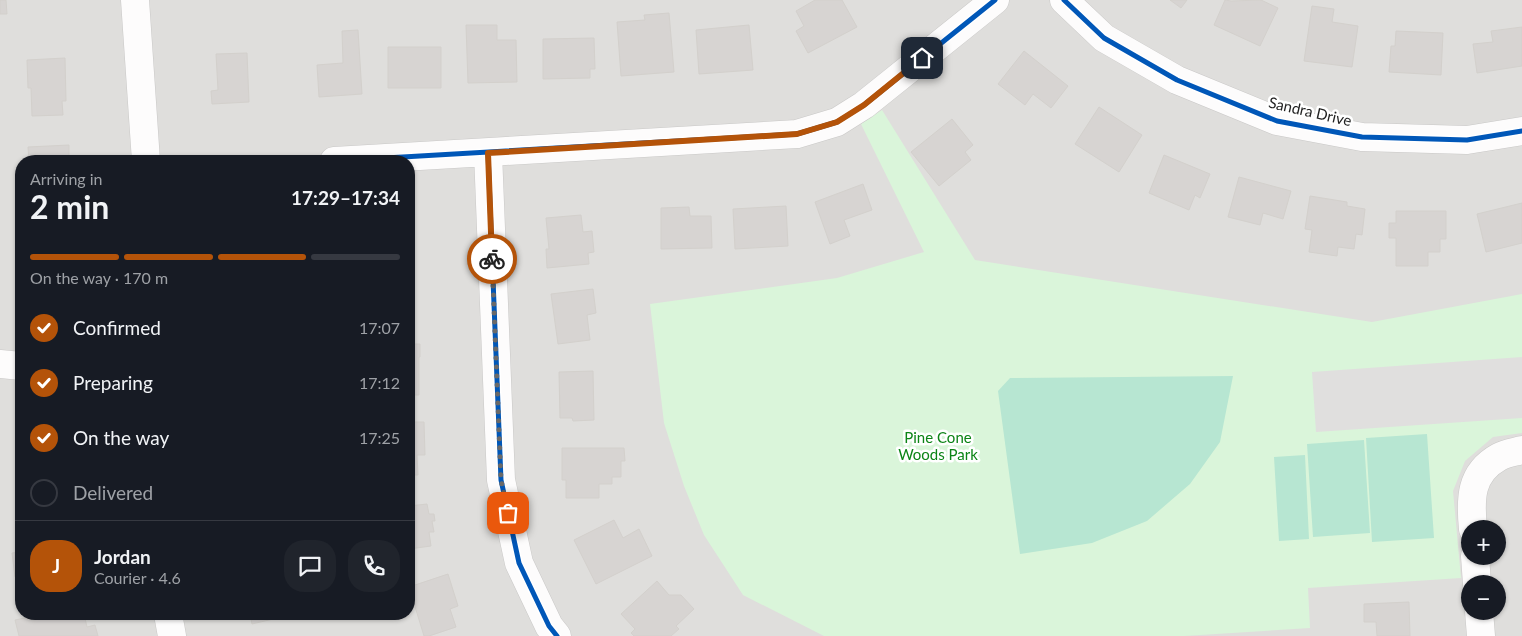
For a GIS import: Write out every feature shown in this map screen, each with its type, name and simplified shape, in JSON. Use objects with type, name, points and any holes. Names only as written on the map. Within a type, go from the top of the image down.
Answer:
[{"type":"street","points":[[135,0],[146,155]]},
{"type":"street","points":[[415,157],[797,134],[837,122],[864,105],[995,0]]},
{"type":"street","name":"Sandra Drive","points":[[1064,0],[1104,38],[1177,80],[1277,121],[1362,137],[1467,140],[1522,131]]},
{"type":"street","points":[[488,153],[501,480],[519,563],[549,626],[557,636]]},
{"type":"street","points":[[0,364],[15,365]]},
{"type":"street","points":[[1472,520],[1471,507],[1474,484],[1483,468],[1500,456],[1522,450]]},
{"type":"street","points":[[169,620],[172,636]]},
{"type":"street","points":[[1480,620],[1481,636]]},
{"type":"shaded area","points":[[0,0],[1522,0],[1522,636],[0,636]]},
{"type":"shaded area","points":[[1522,357],[1522,418],[1316,432],[1312,372]]},
{"type":"green space","name":"Pine Cone Woods Park","points":[[882,110],[975,260],[1372,322],[1522,294],[1522,433],[1493,437],[1465,461],[1453,491],[1461,578],[1308,588],[1310,628],[1184,636],[824,636],[743,595],[704,535],[684,486],[664,423],[650,304],[837,278],[924,252],[861,124]]},
{"type":"green space","points":[[1233,376],[1220,442],[1190,484],[1147,521],[1092,543],[1020,554],[998,391],[1010,378]]},
{"type":"green space","points":[[1427,434],[1434,538],[1372,542],[1366,438]]},
{"type":"green space","points":[[1364,440],[1370,533],[1313,537],[1307,444]]},
{"type":"green space","points":[[1305,455],[1309,539],[1279,541],[1274,457]]},
{"type":"building","points":[[0,0],[6,0],[7,14],[0,14]]},
{"type":"building","points":[[815,0],[842,0],[857,27],[808,53],[796,31],[804,26],[796,11]]},
{"type":"building","points":[[1170,0],[1187,0],[1181,8]]},
{"type":"building","points":[[1225,0],[1261,0],[1278,8],[1260,46],[1214,25]]},
{"type":"building","points":[[1312,6],[1334,9],[1332,22],[1358,26],[1352,67],[1304,61]]},
{"type":"building","points":[[669,13],[674,72],[621,76],[617,22],[645,20],[644,15]]},
{"type":"building","points":[[466,25],[497,25],[497,40],[516,40],[517,82],[468,83]]},
{"type":"building","points":[[749,25],[753,70],[699,74],[696,30]]},
{"type":"building","points":[[1522,27],[1522,66],[1477,73],[1473,44],[1493,42],[1491,31]]},
{"type":"building","points":[[358,30],[362,94],[319,97],[317,65],[343,63],[342,31]]},
{"type":"building","points":[[1396,31],[1443,33],[1441,75],[1389,72],[1391,46],[1395,46]]},
{"type":"building","points":[[594,38],[595,69],[590,69],[590,78],[543,79],[543,39]]},
{"type":"building","points":[[388,47],[441,47],[441,88],[388,88]]},
{"type":"building","points":[[1024,51],[1068,86],[1051,108],[1033,94],[1025,105],[998,84]]},
{"type":"building","points":[[247,53],[249,102],[212,104],[211,91],[218,90],[216,54]]},
{"type":"building","points":[[65,58],[66,101],[62,101],[63,115],[32,116],[27,60]]},
{"type":"building","points":[[1099,107],[1142,135],[1119,172],[1075,144]]},
{"type":"building","points":[[952,119],[973,145],[965,152],[971,160],[939,186],[911,152]]},
{"type":"building","points":[[69,145],[69,155],[29,155],[28,147]]},
{"type":"building","points":[[1164,155],[1210,174],[1200,198],[1195,195],[1189,210],[1149,193]]},
{"type":"building","points":[[1239,177],[1291,191],[1283,219],[1263,213],[1260,225],[1228,217]]},
{"type":"building","points":[[863,184],[872,210],[844,220],[850,236],[830,244],[815,202]]},
{"type":"building","points":[[1310,196],[1347,202],[1347,206],[1365,209],[1362,235],[1356,234],[1354,249],[1338,247],[1337,256],[1309,252],[1312,230],[1305,229]]},
{"type":"building","points":[[1522,203],[1522,243],[1486,252],[1477,214]]},
{"type":"building","points":[[786,206],[788,246],[735,249],[733,209]]},
{"type":"building","points":[[689,207],[690,216],[711,216],[712,248],[661,249],[661,208]]},
{"type":"building","points":[[1396,211],[1446,211],[1446,239],[1440,239],[1440,252],[1428,252],[1428,266],[1396,266],[1396,238],[1389,238],[1389,223],[1396,223]]},
{"type":"building","points":[[581,215],[583,232],[592,231],[594,252],[588,253],[589,264],[547,268],[546,249],[549,249],[546,218]]},
{"type":"building","points":[[593,289],[596,313],[587,315],[590,340],[558,344],[551,294]]},
{"type":"building","points":[[415,344],[420,344],[419,395],[415,395]]},
{"type":"building","points":[[593,371],[594,420],[573,421],[572,418],[560,418],[559,372]]},
{"type":"building","points":[[415,422],[424,422],[425,455],[417,455],[418,475],[415,475]]},
{"type":"building","points":[[562,448],[624,448],[625,461],[621,461],[621,477],[612,477],[612,484],[599,484],[599,498],[566,498],[566,480],[562,480]]},
{"type":"building","points":[[427,504],[429,514],[434,514],[435,521],[432,521],[434,532],[429,532],[431,546],[415,548],[415,505]]},
{"type":"building","points":[[614,520],[623,538],[639,529],[652,556],[596,584],[574,540]]},
{"type":"building","points":[[12,553],[15,553],[15,577]]},
{"type":"building","points":[[448,574],[458,606],[450,609],[456,627],[424,636],[415,607],[415,585]]},
{"type":"building","points":[[657,581],[669,595],[681,595],[694,609],[676,626],[679,629],[671,636],[634,636],[631,633],[635,629],[621,614]]},
{"type":"building","points":[[1409,602],[1410,636],[1377,636],[1376,622],[1364,622],[1364,604]]},
{"type":"building","points":[[15,620],[85,620],[87,627],[95,625],[98,636],[19,636]]},
{"type":"building","points":[[251,620],[269,620],[252,624]]},
{"type":"cycle path","points":[[415,156],[797,134],[837,122],[864,105],[995,0]]},
{"type":"cycle path","points":[[1064,0],[1104,38],[1177,80],[1277,121],[1362,137],[1467,140],[1522,131]]},
{"type":"cycle path","points":[[488,153],[501,480],[519,563],[549,626],[557,636]]},
{"type":"way so far","points":[[492,259],[501,480],[508,513]]},
{"type":"route","points":[[492,259],[488,153],[797,134],[837,122],[864,105],[922,58]]}]
